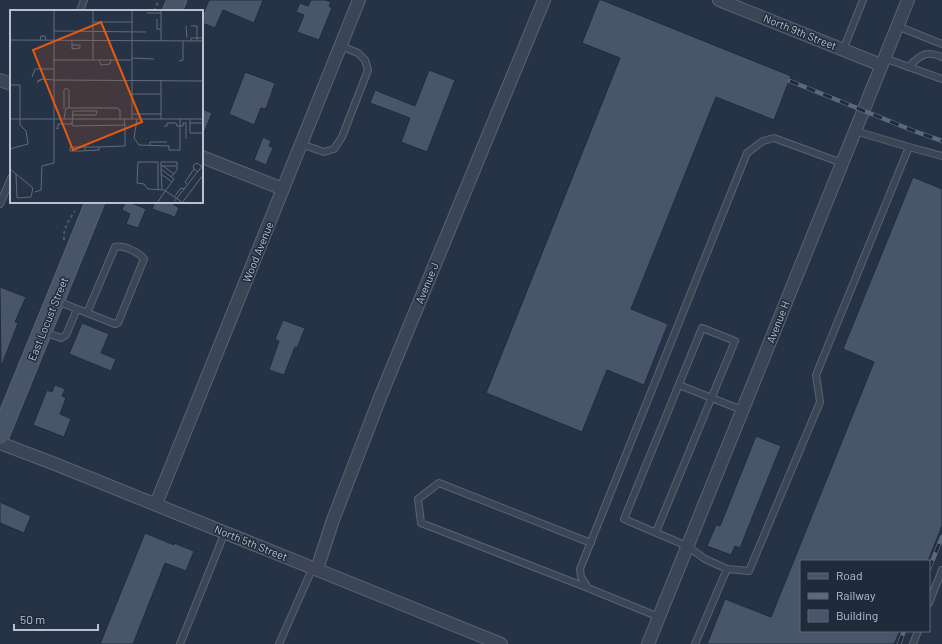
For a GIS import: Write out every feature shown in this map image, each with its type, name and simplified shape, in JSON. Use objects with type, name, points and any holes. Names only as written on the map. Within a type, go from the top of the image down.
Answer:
[{"type":"main road","points":[[172,10],[177,0]]},
{"type":"main road","name":"East Locust Street","points":[[0,436],[95,203]]},
{"type":"street","name":"Wood Avenue","points":[[156,504],[359,0]]},
{"type":"street","name":"Avenue J","points":[[315,568],[381,395],[544,0]]},
{"type":"street","name":"North 9th Street","points":[[719,0],[843,50],[883,61]]},
{"type":"street","name":"Avenue H","points":[[648,644],[686,546],[908,0]]},
{"type":"street","points":[[0,80],[10,84]]},
{"type":"street","points":[[203,157],[283,189]]},
{"type":"street","name":"North 5th Street","points":[[0,443],[156,504],[500,644]]},
{"type":"lane","points":[[80,10],[84,0]]},
{"type":"lane","points":[[843,50],[863,0]]},
{"type":"lane","points":[[897,26],[942,44]]},
{"type":"lane","points":[[301,144],[324,152],[334,149],[342,137],[368,70],[362,56],[341,46]]},
{"type":"lane","points":[[908,67],[926,53],[942,57]]},
{"type":"lane","points":[[883,61],[908,67],[942,79]]},
{"type":"lane","points":[[855,131],[942,156]]},
{"type":"lane","points":[[588,588],[581,577],[580,569],[747,153],[763,141],[774,138],[842,163]]},
{"type":"lane","points":[[656,532],[735,341],[702,328],[624,519],[686,546],[705,559],[728,569],[749,571],[820,402],[816,375],[909,147]]},
{"type":"lane","points":[[0,204],[10,180]]},
{"type":"lane","points":[[55,300],[114,324],[118,323],[144,259],[141,256],[118,246],[115,247],[88,313]]},
{"type":"lane","points":[[42,332],[61,338],[66,335],[76,309]]},
{"type":"lane","points":[[679,385],[742,410]]},
{"type":"lane","points":[[591,543],[439,482],[418,500],[421,523],[658,617]]},
{"type":"lane","points":[[180,644],[225,532]]},
{"type":"lane","points":[[279,644],[315,568]]},
{"type":"lane","points":[[695,644],[728,569]]},
{"type":"lane","points":[[930,600],[942,570]]},
{"type":"lane","points":[[913,644],[918,632]]},
{"type":"path","points":[[154,10],[159,0]]},
{"type":"building","points":[[209,0],[263,0],[254,23],[223,10],[215,28],[203,23],[203,15]]},
{"type":"building","points":[[311,0],[325,0],[331,2],[329,6],[332,8],[319,40],[297,32],[304,15],[296,12],[300,3],[308,6]]},
{"type":"building","points":[[599,0],[791,76],[774,120],[716,97],[631,309],[668,324],[644,385],[607,370],[582,432],[486,393],[620,58],[582,43]]},
{"type":"building","points":[[429,70],[455,80],[427,152],[401,142],[410,118],[370,103],[375,90],[415,106]]},
{"type":"building","points":[[245,72],[275,83],[266,109],[261,108],[254,125],[229,114]]},
{"type":"building","points":[[203,109],[212,113],[203,136]]},
{"type":"building","points":[[263,137],[271,141],[269,146],[273,148],[266,165],[254,160]]},
{"type":"building","points":[[913,177],[942,189],[942,526],[928,560],[800,560],[800,632],[900,632],[894,644],[707,644],[725,599],[771,617],[874,362],[843,349]]},
{"type":"building","points":[[125,203],[131,203],[146,209],[138,228],[126,224],[130,214],[122,210]]},
{"type":"building","points":[[155,203],[174,203],[179,208],[175,217],[152,209]]},
{"type":"building","points":[[0,287],[26,297],[15,322],[18,323],[1,367]]},
{"type":"building","points":[[283,320],[305,328],[297,348],[295,347],[284,375],[269,370],[279,341],[275,339]]},
{"type":"building","points":[[82,323],[109,334],[101,353],[116,359],[111,371],[69,354]]},
{"type":"building","points":[[55,385],[65,389],[62,396],[66,398],[60,414],[71,419],[64,437],[33,425],[47,390],[52,392]]},
{"type":"building","points":[[756,436],[781,446],[740,548],[735,546],[731,555],[707,546],[716,525],[720,526]]},
{"type":"building","points":[[0,502],[31,516],[24,533],[0,523]]},
{"type":"building","points":[[145,533],[174,545],[174,543],[194,551],[186,571],[165,563],[133,644],[100,644]]},
{"type":"railway","points":[[790,81],[942,141]]},
{"type":"railway","points":[[930,567],[942,537]]},
{"type":"railway","points":[[899,644],[904,632]]}]
